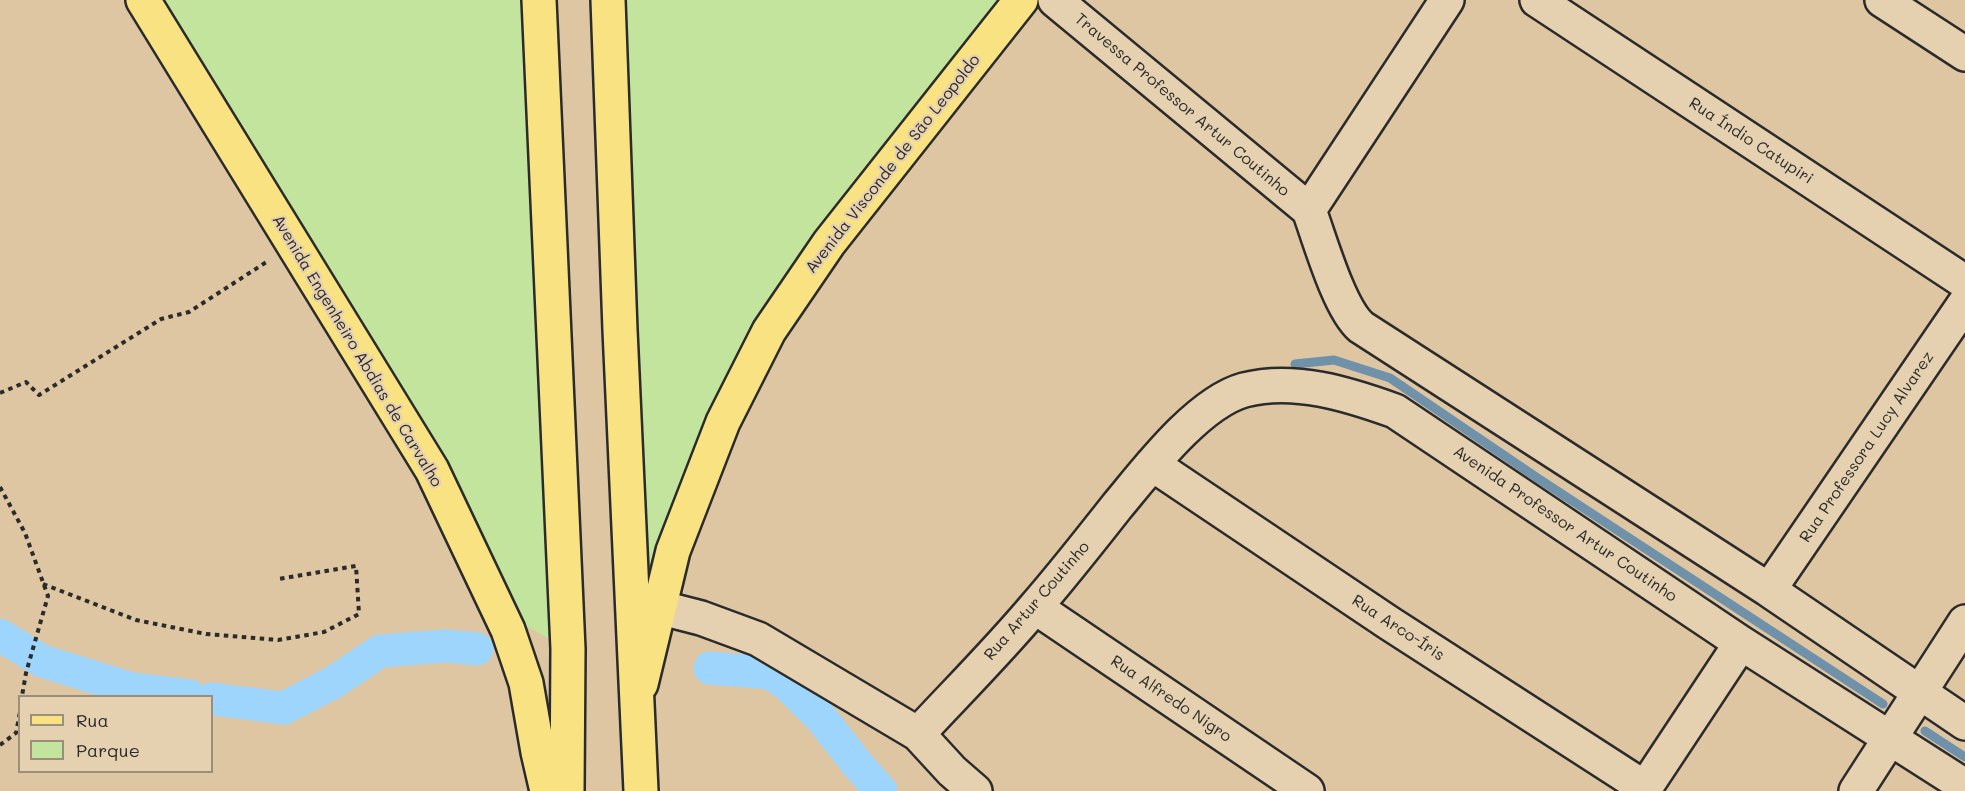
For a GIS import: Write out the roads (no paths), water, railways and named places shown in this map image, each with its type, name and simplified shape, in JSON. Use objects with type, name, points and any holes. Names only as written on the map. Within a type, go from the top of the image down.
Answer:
[{"type":"main road","name":"Avenida Engenheiro Abdias de Carvalho","points":[[143,0],[432,470],[508,630],[526,683],[547,791]]},
{"type":"main road","points":[[538,0],[568,650],[567,791]]},
{"type":"main road","points":[[608,0],[641,791]]},
{"type":"main road","name":"Avenida Visconde de São Leopoldo","points":[[636,703],[673,551],[723,422],[769,331],[829,243],[1021,0]]},
{"type":"street","name":"Travessa Professor Artur Coutinho","points":[[1055,0],[1309,210]]},
{"type":"street","points":[[1447,0],[1309,210],[1342,299],[1354,321],[1770,590],[1965,723]]},
{"type":"street","name":"Rua Índio Catupiri","points":[[1536,0],[1965,282]]},
{"type":"street","points":[[1882,0],[1965,54]]},
{"type":"street","name":"Rua Professora Lucy Alvarez","points":[[1770,590],[1965,303]]},
{"type":"street","name":"Avenida Professor Artur Coutinho","points":[[1152,464],[1209,408],[1243,390],[1300,386],[1329,390],[1395,411],[1741,643],[1965,786]]},
{"type":"street","name":"Rua Artur Coutinho","points":[[918,734],[1035,607],[1152,464]]},
{"type":"street","name":"Rua Arco-Íris","points":[[1152,464],[1644,790]]},
{"type":"street","points":[[658,607],[700,618],[758,639],[918,734],[952,771],[975,791]]},
{"type":"street","name":"Rua Alfredo Nigro","points":[[1035,607],[1307,791]]},
{"type":"street","points":[[1856,791],[1965,622]]},
{"type":"street","points":[[1644,790],[1741,643]]},
{"type":"waterway","points":[[1295,364],[1334,360],[1390,378],[1539,479],[1883,704]]},
{"type":"waterway","points":[[0,635],[42,661],[132,689],[182,695]]},
{"type":"waterway","points":[[213,699],[284,708],[334,682],[380,651],[446,646],[477,649]]},
{"type":"waterway","points":[[710,668],[770,673],[789,686],[822,719],[881,791]]},
{"type":"waterway","points":[[1925,731],[1965,757]]}]
